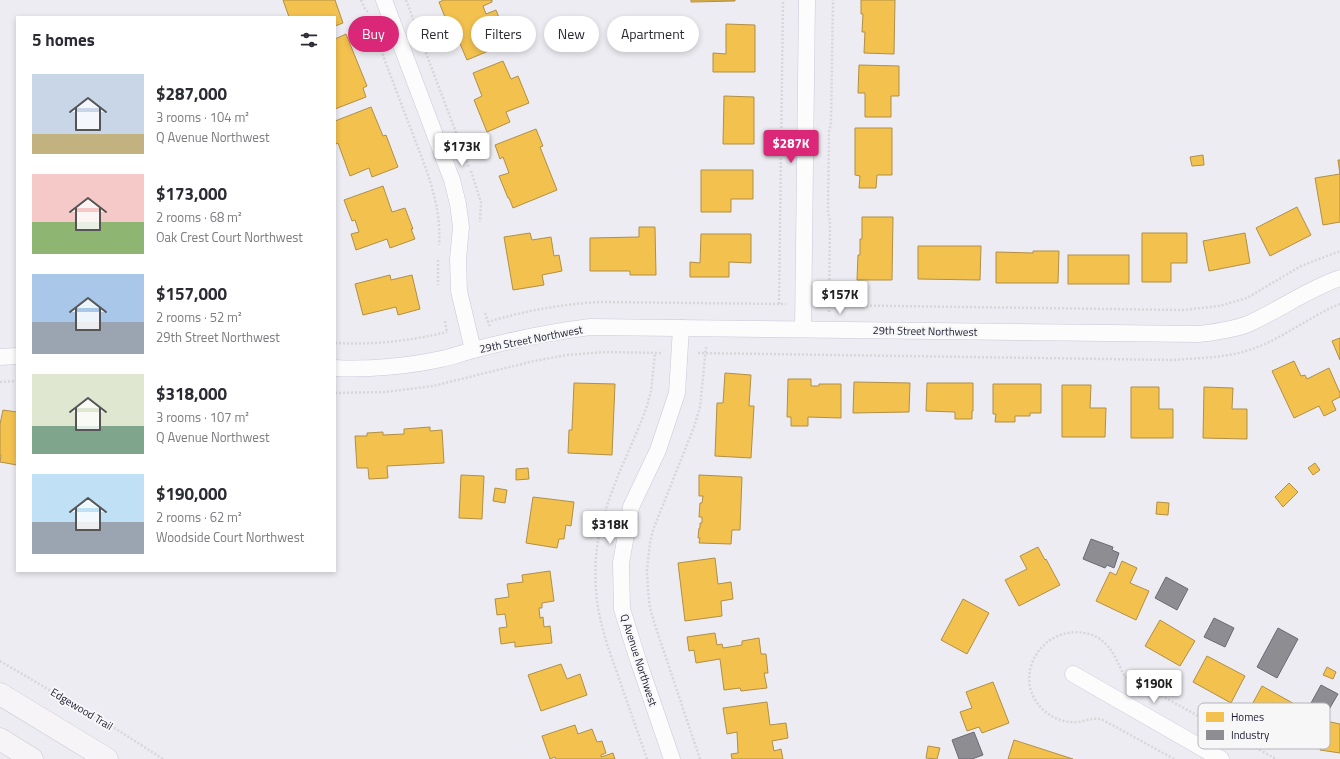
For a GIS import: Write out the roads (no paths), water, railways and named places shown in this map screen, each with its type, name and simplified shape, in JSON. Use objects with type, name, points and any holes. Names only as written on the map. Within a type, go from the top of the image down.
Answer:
[{"type":"main road","points":[[0,694],[107,759]]},
{"type":"main road","points":[[0,739],[32,759]]},
{"type":"street","points":[[384,0],[452,180],[458,204],[461,227],[458,259],[459,291],[473,350]]},
{"type":"street","points":[[803,329],[807,0]]},
{"type":"street","name":"29th Street Northwest","points":[[336,368],[351,369],[405,365],[441,359],[473,350],[560,331],[582,328],[1199,334],[1222,331],[1247,324],[1325,284],[1340,278]]},
{"type":"street","name":"Q Avenue Northwest","points":[[672,759],[622,609],[621,563],[631,507],[658,450],[678,393],[681,328]]},
{"type":"street","points":[[0,357],[16,356]]},
{"type":"street","points":[[1072,674],[1198,746]]},
{"type":"street","points":[[1203,749],[1221,759]]}]
